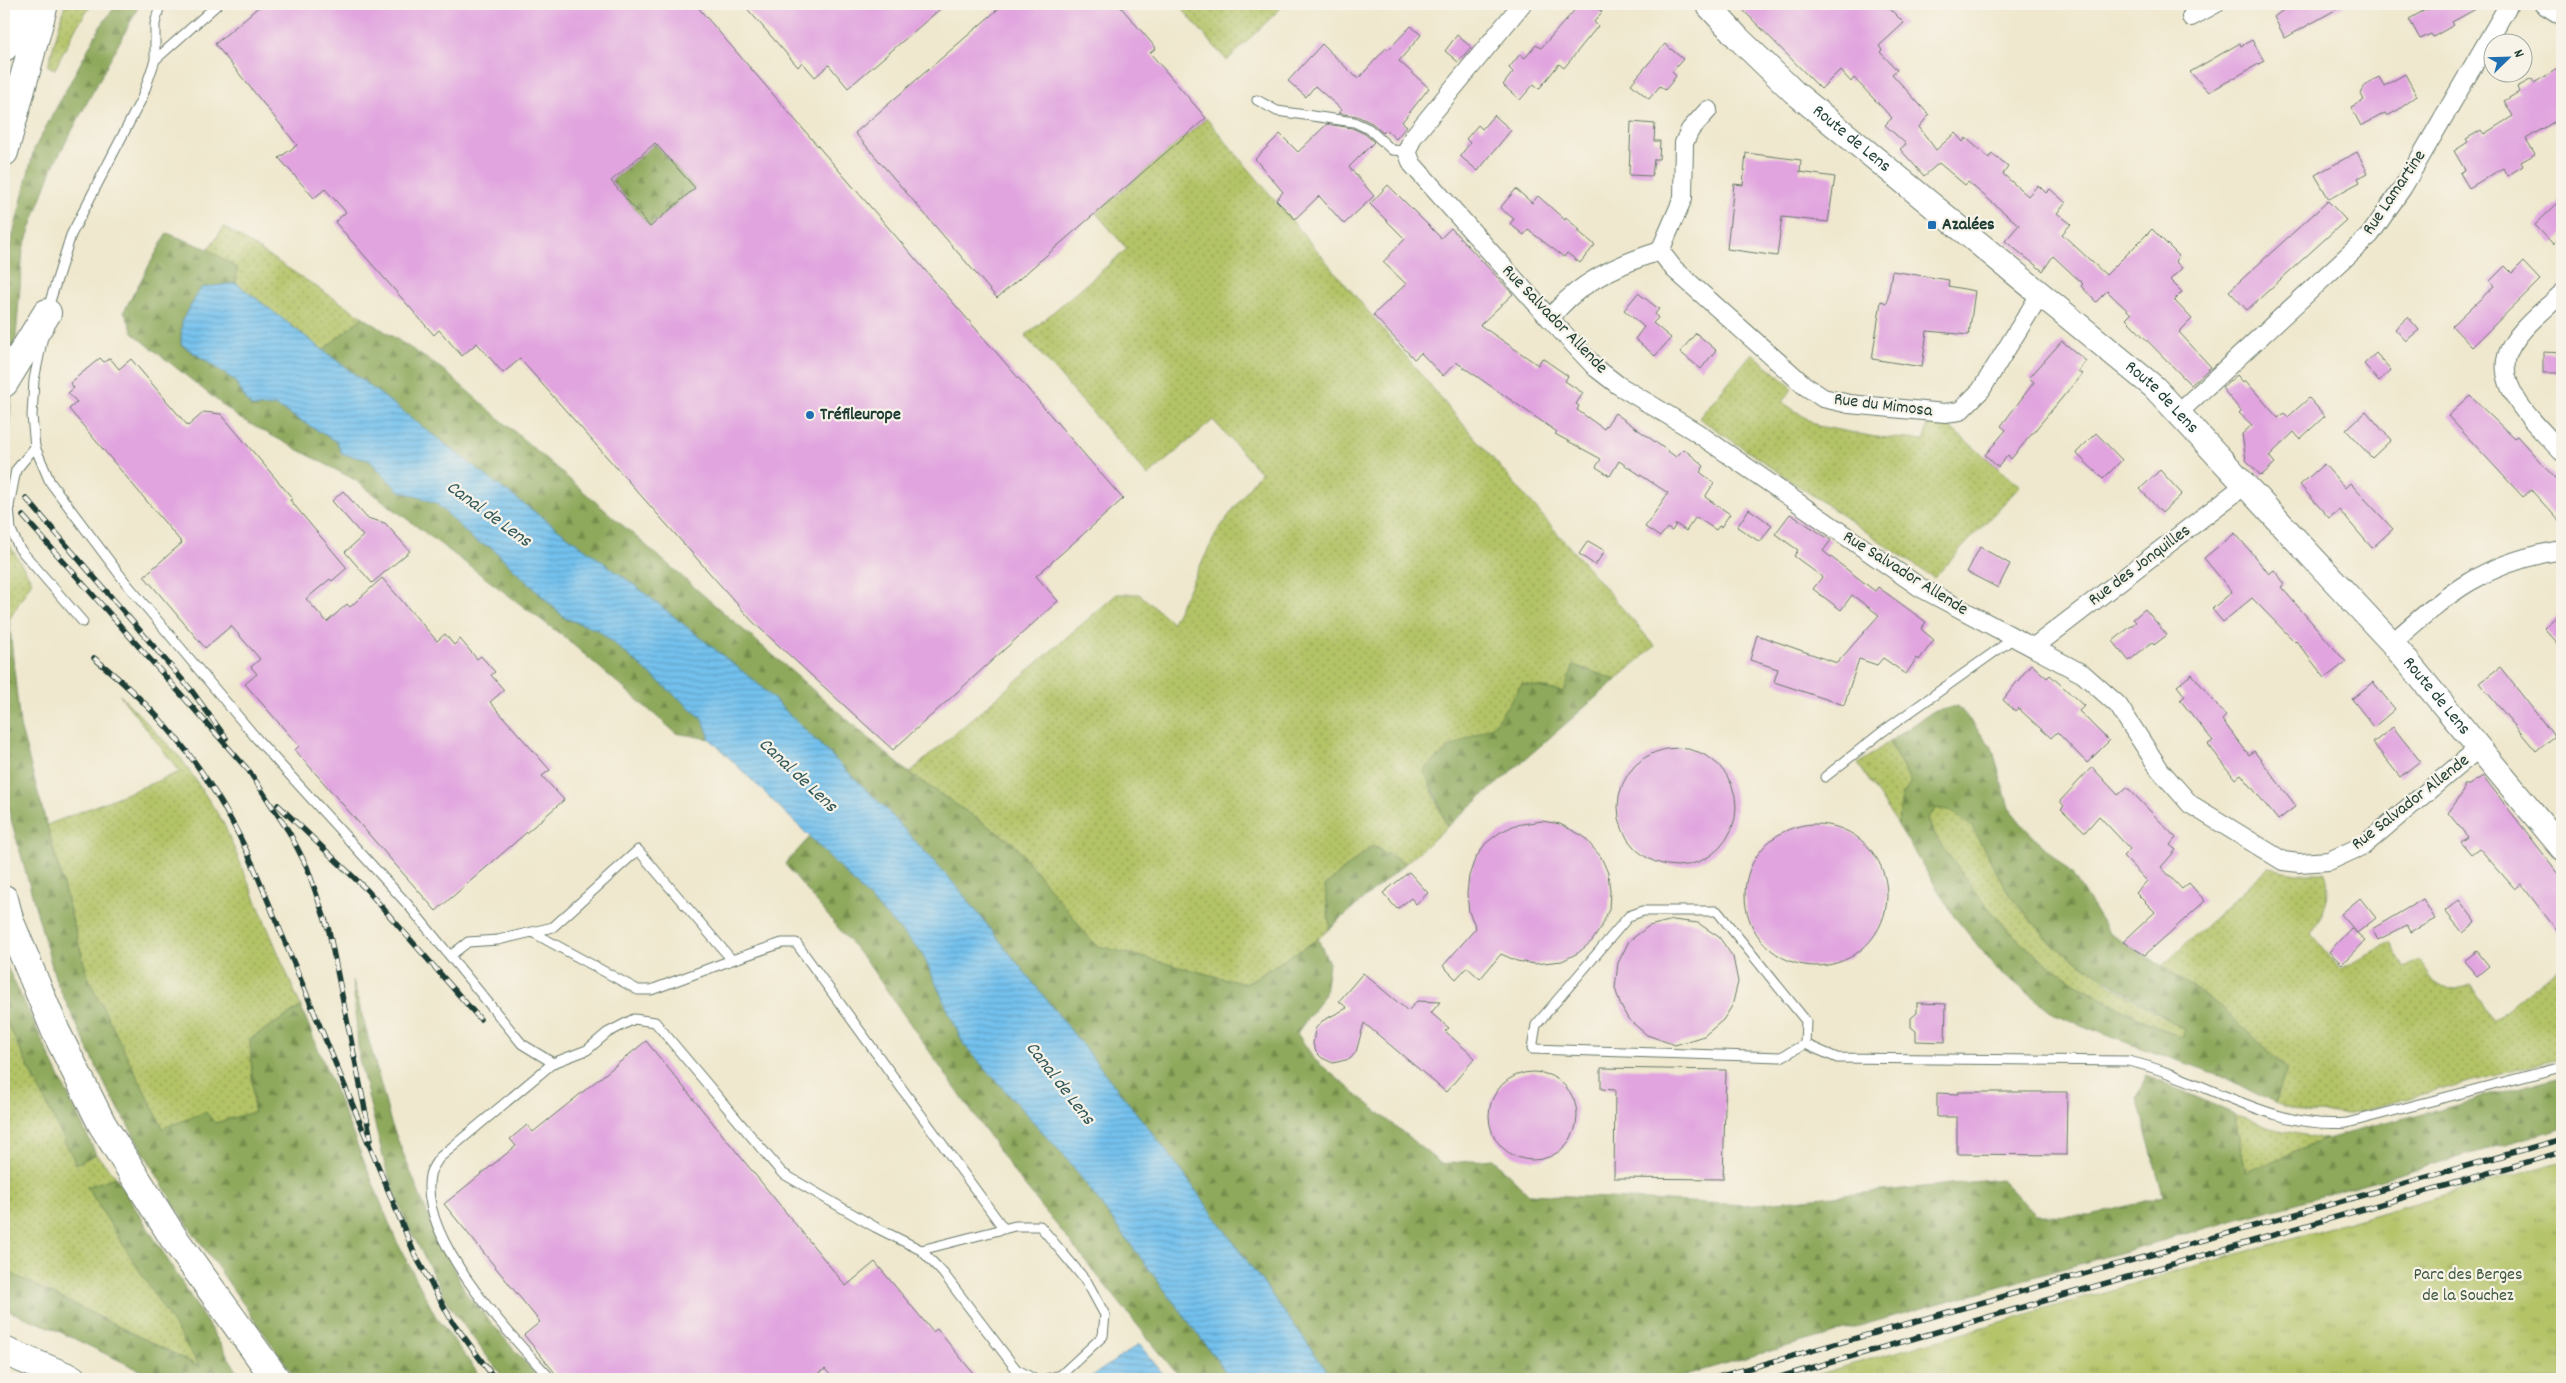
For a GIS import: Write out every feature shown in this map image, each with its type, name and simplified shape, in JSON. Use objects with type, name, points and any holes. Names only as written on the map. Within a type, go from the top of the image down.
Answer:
[{"type":"highway","points":[[4,47],[16,4]]},
{"type":"highway","points":[[4,152],[44,4]]},
{"type":"highway","points":[[4,383],[47,313]]},
{"type":"highway","points":[[4,899],[10,922],[56,1032],[102,1124],[173,1237],[276,1379]]},
{"type":"highway","points":[[9,1352],[72,1379]]},
{"type":"street","points":[[1407,151],[1413,137],[1522,4]]},
{"type":"street","name":"Route de Lens","points":[[1707,4],[1738,38],[1794,92],[2154,387],[2392,643],[2480,746],[2562,848]]},
{"type":"street","points":[[2191,17],[2215,4]]},
{"type":"street","name":"Rue Lamartine","points":[[2178,413],[2370,235],[2403,187],[2509,4]]},
{"type":"street","points":[[2543,4],[2562,16]]},
{"type":"street","points":[[1550,319],[1575,293],[1628,262],[1660,251],[1682,198],[1684,142],[1690,130],[1708,110]]},
{"type":"street","name":"Rue Salvador Allende","points":[[1407,151],[1412,164],[1596,368],[1618,385],[1696,432],[1921,588],[2083,674],[2104,690],[2128,718],[2160,770],[2190,804],[2283,861],[2298,863],[2329,860],[2364,845],[2480,746]]},
{"type":"street","name":"Rue du Mimosa","points":[[1660,251],[1674,269],[1804,385],[1823,398],[1849,404],[1945,413],[1960,411],[1981,390],[2041,293]]},
{"type":"street","points":[[2562,293],[2519,337],[2508,356],[2506,369],[2512,392],[2529,418],[2562,452]]},
{"type":"street","name":"Rue des Jonquilles","points":[[2034,647],[2245,485]]},
{"type":"street","points":[[2392,643],[2444,597],[2483,572],[2516,559],[2562,550]]},
{"type":"lane","points":[[160,4],[156,24],[154,60],[142,98],[71,235],[47,313],[34,380],[32,416],[36,447],[50,482],[126,583],[257,739],[409,906],[522,1044],[553,1063]]},
{"type":"lane","points":[[154,60],[218,4]]},
{"type":"lane","points":[[1257,100],[1278,111],[1354,122],[1369,129],[1392,150],[1407,151]]},
{"type":"lane","points":[[36,447],[16,470],[9,506],[11,530],[19,548],[83,622]]},
{"type":"lane","points":[[1825,777],[1882,732],[2007,643],[2012,636]]},
{"type":"lane","points":[[450,956],[468,942],[498,940],[553,927],[638,850],[732,960]]},
{"type":"lane","points":[[1643,911],[1717,911],[1806,1021],[1805,1044],[1781,1057],[1532,1049],[1536,1025],[1629,916],[1643,911]]},
{"type":"lane","points":[[532,932],[638,990],[651,990],[782,943],[796,943],[1004,1229]]},
{"type":"lane","points":[[551,1379],[510,1335],[466,1278],[447,1249],[431,1202],[430,1174],[439,1158],[553,1063],[587,1050],[607,1033],[634,1019],[655,1022],[782,1173],[921,1250],[943,1273],[1016,1369],[1031,1379]]},
{"type":"lane","points":[[1805,1044],[1837,1058],[2128,1061],[2159,1068],[2272,1114],[2324,1125],[2346,1124],[2562,1067]]},
{"type":"lane","points":[[921,1250],[1015,1226],[1040,1226],[1087,1282],[1105,1316],[1104,1336],[1061,1375],[1046,1379]]},
{"type":"green space","points":[[65,4],[92,4],[75,29],[55,69],[48,66]]},
{"type":"green space","points":[[117,4],[140,4],[53,166],[23,249],[4,490],[4,272],[34,149],[100,27]]},
{"type":"green space","points":[[1178,4],[1285,4],[1227,61]]},
{"type":"green space","points":[[1206,118],[1450,409],[1655,646],[1616,680],[1574,665],[1564,692],[1522,684],[1494,725],[1451,747],[1424,770],[1447,827],[1406,863],[1372,846],[1325,886],[1330,928],[1318,939],[1245,984],[1095,945],[1013,843],[909,773],[1117,594],[1139,594],[1172,622],[1217,532],[1260,472],[1213,420],[1148,476],[1025,336],[1127,249],[1096,213]]},
{"type":"green space","points":[[655,143],[695,188],[650,227],[611,181]]},
{"type":"green space","points":[[224,227],[363,317],[323,350],[236,283],[237,268],[208,249]]},
{"type":"green space","points":[[167,233],[208,249],[237,268],[236,283],[201,288],[182,321],[181,345],[234,380],[251,407],[276,406],[337,442],[342,454],[369,460],[398,490],[436,503],[476,542],[491,546],[564,618],[598,630],[703,719],[710,739],[676,733],[564,637],[355,480],[239,418],[134,334],[124,311]]},
{"type":"green space","points":[[363,317],[442,369],[909,773],[1013,843],[1095,945],[1245,984],[1318,939],[1329,963],[1325,994],[1297,1033],[1315,1060],[1441,1164],[1493,1159],[1529,1194],[1746,1205],[2001,1179],[2036,1215],[2091,1216],[2163,1196],[2137,1098],[2147,1075],[2234,1114],[2246,1172],[2326,1139],[2562,1076],[2562,1128],[1671,1379],[1333,1379],[1172,1158],[957,887],[883,806],[757,683],[637,587],[506,491],[323,350]]},
{"type":"green space","points":[[1752,353],[1793,388],[1782,402],[1818,426],[1875,437],[1925,440],[1927,421],[1947,425],[2020,486],[1934,578],[1699,418]]},
{"type":"green space","points":[[4,536],[32,581],[9,620],[4,620]]},
{"type":"green space","points":[[4,620],[9,620],[20,726],[88,978],[163,1128],[206,1112],[215,1123],[254,1112],[250,1039],[301,1007],[396,1240],[435,1315],[482,1379],[296,1379],[176,1208],[107,1089],[56,981],[4,794]]},
{"type":"green space","points":[[1574,665],[1616,680],[1447,827],[1437,798],[1424,770],[1450,747],[1494,725],[1522,684],[1564,692]]},
{"type":"green space","points":[[119,694],[181,758],[223,822],[301,1007],[250,1039],[254,1112],[215,1123],[205,1113],[163,1129],[88,978],[47,825],[180,772]]},
{"type":"green space","points":[[1958,706],[1992,747],[2009,808],[2025,828],[2072,874],[2109,933],[2162,966],[2225,1011],[2287,1069],[2274,1103],[2220,1075],[2057,1016],[1996,968],[1954,916],[1898,825],[1902,796],[1911,783],[1889,742],[1932,712]],"holes":[[[1936,808],[1953,812],[1972,827],[2010,896],[2054,946],[2185,1030],[2182,1038],[2146,1022],[2089,991],[2054,969],[2027,948],[1994,915],[1936,838],[1928,818]]]},
{"type":"green space","points":[[1889,742],[1911,783],[1902,796],[1898,825],[1858,764]]},
{"type":"green space","points":[[1936,808],[1953,812],[1972,827],[2010,896],[2111,985],[2185,1030],[2182,1039],[2073,981],[2039,957],[2017,938],[1977,893],[1937,839],[1928,818]]},
{"type":"green space","points":[[810,837],[922,953],[964,1045],[1068,1160],[1231,1379],[1181,1379],[1016,1175],[869,965],[785,864]]},
{"type":"green space","points":[[1372,846],[1406,863],[1330,928],[1325,886]]},
{"type":"green space","points":[[2268,868],[2297,873],[2325,873],[2328,889],[2326,905],[2311,934],[2340,969],[2390,942],[2405,969],[2420,960],[2430,976],[2440,986],[2452,989],[2471,985],[2492,1021],[2562,964],[2562,1058],[2347,1114],[2305,1113],[2274,1103],[2287,1069],[2225,1011],[2162,966]]},
{"type":"green space","points":[[4,960],[96,1154],[76,1164],[4,1017]]},
{"type":"green space","points":[[353,981],[391,1123],[433,1228],[466,1293],[539,1379],[504,1379],[450,1307],[405,1220],[385,1165],[359,1059]]},
{"type":"green space","points":[[4,1017],[76,1164],[96,1154],[116,1177],[87,1187],[201,1367],[4,1270]]},
{"type":"green space","points":[[2234,1114],[2283,1131],[2326,1139],[2246,1173]]},
{"type":"green space","name":"Parc des Berges de la Souchez","points":[[2562,1161],[2562,1379],[1801,1379]]},
{"type":"green space","points":[[116,1177],[242,1379],[158,1379],[52,1328],[4,1309],[4,1270],[200,1367],[87,1187]]},
{"type":"water","name":"Canal de Lens","points":[[236,283],[506,491],[637,587],[757,683],[883,806],[957,887],[1172,1158],[1333,1379],[1231,1379],[1068,1160],[964,1045],[922,953],[810,837],[710,739],[703,719],[598,630],[565,618],[491,547],[476,542],[436,503],[398,490],[369,460],[342,454],[337,442],[276,406],[251,407],[234,380],[181,344],[182,321],[201,288]]},
{"type":"water","points":[[1139,1344],[1167,1379],[1088,1379]]},
{"type":"building","name":"Tréfileurope","points":[[262,4],[695,4],[1123,499],[1036,576],[1058,601],[893,750],[753,622],[520,359],[503,373],[477,343],[462,356],[439,330],[434,335],[335,222],[346,212],[325,189],[314,198],[279,158],[297,145],[215,44]],"holes":[[[655,143],[695,188],[650,227],[611,181]]]},
{"type":"building","points":[[743,4],[946,4],[848,88],[829,65],[815,77],[802,62],[798,67]]},
{"type":"building","points":[[1004,4],[1118,4],[1156,48],[1150,53],[1206,118],[997,298],[855,133]]},
{"type":"building","points":[[1580,4],[1592,4],[1602,12],[1594,22],[1598,26],[1564,68],[1559,64],[1539,89],[1534,84],[1520,100],[1503,85],[1513,72],[1509,68],[1520,54],[1525,58],[1536,45],[1541,48]]},
{"type":"building","points":[[1737,4],[1885,4],[1904,23],[1879,46],[1882,50],[1880,52],[1897,70],[1892,74],[1929,115],[1919,127],[1936,150],[1955,133],[1963,142],[1966,138],[1989,158],[1992,154],[2008,167],[2003,174],[2028,196],[2038,185],[2046,193],[2050,189],[2066,203],[2057,213],[2071,224],[2062,234],[2106,275],[2152,229],[2179,256],[2175,261],[2182,268],[2170,280],[2182,292],[2174,300],[2192,319],[2179,332],[2211,367],[2191,385],[2126,319],[2131,314],[2107,291],[2096,302],[2081,286],[2083,284],[2053,256],[2043,271],[2005,241],[2019,225],[1968,182],[1965,185],[1939,163],[1924,176],[1900,149],[1906,144],[1885,125],[1892,118],[1854,78],[1851,82],[1840,70],[1821,89]]},
{"type":"building","points":[[2291,4],[2346,4],[2285,38],[2274,17]]},
{"type":"building","points":[[2436,4],[2485,4],[2452,22],[2454,25],[2433,37],[2431,34],[2420,39],[2409,19]]},
{"type":"building","points":[[1411,26],[1421,35],[1399,61],[1429,88],[1402,122],[1407,126],[1396,139],[1386,130],[1383,133],[1372,123],[1357,116],[1338,113],[1342,110],[1315,86],[1306,97],[1288,81],[1322,44],[1358,79],[1386,48],[1388,50]]},
{"type":"building","points":[[1457,35],[1471,47],[1458,62],[1445,51]]},
{"type":"building","points":[[2252,40],[2264,61],[2209,92],[2190,72],[2240,43],[2241,46]]},
{"type":"building","points":[[1665,44],[1683,59],[1672,72],[1676,76],[1671,83],[1665,90],[1660,86],[1649,99],[1631,84]]},
{"type":"building","points":[[2562,66],[2562,117],[2526,139],[2535,154],[2521,162],[2523,166],[2507,176],[2503,168],[2469,188],[2460,173],[2465,170],[2454,151],[2468,142],[2466,139],[2481,130],[2484,134],[2513,116],[2504,101],[2519,92],[2517,87],[2526,82],[2534,83]]},
{"type":"building","points":[[2405,74],[2417,96],[2387,116],[2385,113],[2361,126],[2351,107],[2364,100],[2361,94],[2365,85],[2379,77],[2384,86]]},
{"type":"building","points":[[1494,115],[1511,130],[1478,171],[1460,156],[1470,143],[1466,139],[1478,125],[1482,129]]},
{"type":"building","points":[[1631,122],[1655,124],[1654,141],[1660,141],[1659,159],[1654,159],[1652,176],[1629,175]]},
{"type":"building","points":[[1327,124],[1352,128],[1365,134],[1374,142],[1349,167],[1374,196],[1344,224],[1319,196],[1295,219],[1276,200],[1283,192],[1255,159],[1280,134],[1298,152]]},
{"type":"building","points":[[2357,152],[2368,173],[2358,178],[2360,182],[2329,199],[2315,175]]},
{"type":"building","points":[[1746,153],[1801,160],[1800,172],[1835,177],[1828,222],[1782,217],[1777,256],[1727,249],[1734,184],[1743,185]]},
{"type":"building","points":[[1388,185],[1441,238],[1451,228],[1513,294],[1480,325],[1538,365],[1542,358],[1568,376],[1565,381],[1583,393],[1576,404],[1579,406],[1577,410],[1604,429],[1615,413],[1676,457],[1684,449],[1704,466],[1700,472],[1714,483],[1705,497],[1730,514],[1721,527],[1719,526],[1716,530],[1696,517],[1686,531],[1676,524],[1672,531],[1667,528],[1660,537],[1645,527],[1668,493],[1619,461],[1610,476],[1596,467],[1601,459],[1555,434],[1557,432],[1456,362],[1443,376],[1421,353],[1414,359],[1373,315],[1406,284],[1383,262],[1405,239],[1370,204]]},
{"type":"building","points":[[1516,189],[1532,203],[1538,196],[1565,220],[1566,218],[1580,230],[1578,231],[1595,245],[1580,263],[1567,253],[1564,257],[1528,230],[1524,235],[1510,224],[1514,219],[1500,208]]},
{"type":"building","points":[[2562,199],[2562,235],[2553,244],[2535,225]]},
{"type":"building","points":[[2328,201],[2346,220],[2247,310],[2229,291]]},
{"type":"building","points":[[2523,262],[2540,280],[2472,347],[2452,326],[2494,286],[2490,281],[2505,266],[2512,273]]},
{"type":"building","points":[[1892,271],[1949,280],[1948,286],[1975,291],[1969,335],[1927,331],[1922,367],[1872,359],[1881,301],[1887,303]]},
{"type":"building","points":[[1638,293],[1659,309],[1655,314],[1658,318],[1653,323],[1671,338],[1655,356],[1635,339],[1644,327],[1624,310]]},
{"type":"building","points":[[2408,317],[2419,330],[2406,341],[2395,329]]},
{"type":"building","points":[[1696,333],[1716,350],[1701,369],[1680,352]]},
{"type":"building","points":[[2062,341],[2086,361],[2078,371],[2082,374],[2011,459],[2008,455],[1998,467],[1985,455],[2006,430],[2001,426],[2034,382],[2029,378]]},
{"type":"building","points":[[2543,352],[2562,353],[2562,373],[2543,373]]},
{"type":"building","points":[[2376,353],[2391,370],[2379,381],[2364,364]]},
{"type":"building","points":[[100,358],[104,362],[110,358],[119,369],[131,359],[188,426],[204,412],[221,414],[293,499],[290,500],[347,568],[306,599],[327,622],[347,604],[350,607],[382,578],[437,641],[445,634],[454,645],[460,639],[477,659],[481,656],[495,672],[491,675],[504,690],[490,702],[550,770],[542,776],[564,800],[436,911],[295,750],[299,746],[245,684],[257,674],[251,667],[260,659],[231,626],[205,648],[144,576],[182,543],[69,409],[77,402],[68,393],[74,388],[70,383]]},
{"type":"building","points":[[2237,375],[2243,382],[2245,380],[2278,418],[2284,413],[2288,417],[2309,398],[2325,416],[2300,439],[2294,432],[2269,456],[2275,463],[2261,476],[2246,460],[2242,434],[2252,425],[2239,413],[2241,411],[2222,388]]},
{"type":"building","points":[[2470,396],[2514,438],[2517,436],[2562,486],[2562,524],[2531,490],[2523,497],[2448,416]]},
{"type":"building","points":[[2366,411],[2391,440],[2372,458],[2346,430]]},
{"type":"building","points":[[2096,433],[2122,460],[2103,479],[2076,453]]},
{"type":"building","points":[[2324,464],[2345,488],[2350,483],[2393,529],[2372,548],[2339,510],[2329,518],[2300,485]]},
{"type":"building","points":[[2160,470],[2182,494],[2162,513],[2140,489]]},
{"type":"building","points":[[343,491],[367,518],[385,523],[410,551],[372,583],[345,552],[363,536],[332,501]]},
{"type":"building","points":[[1749,509],[1772,525],[1760,542],[1737,527]]},
{"type":"building","points":[[1790,514],[1831,540],[1823,551],[1875,591],[1878,587],[1926,622],[1921,629],[1934,640],[1919,660],[1917,658],[1906,674],[1883,658],[1877,665],[1859,659],[1844,705],[1774,682],[1778,669],[1750,660],[1757,635],[1837,663],[1879,615],[1852,595],[1841,610],[1813,589],[1822,577],[1794,556],[1798,550],[1775,534]]},
{"type":"building","points":[[2235,533],[2269,574],[2274,570],[2285,584],[2281,587],[2346,662],[2325,678],[2296,641],[2252,598],[2223,622],[2212,609],[2232,592],[2204,558]]},
{"type":"building","points":[[1588,541],[1605,551],[1595,565],[1579,554]]},
{"type":"building","points":[[1980,547],[2010,564],[1998,588],[1967,572]]},
{"type":"building","points":[[2145,609],[2167,635],[2154,645],[2152,642],[2129,661],[2113,641],[2136,622],[2133,619]]},
{"type":"building","points":[[2562,611],[2562,648],[2544,628]]},
{"type":"building","points":[[2031,664],[2047,678],[2050,675],[2084,706],[2079,711],[2109,741],[2087,763],[2057,732],[2051,738],[2018,708],[2015,711],[2003,700]]},
{"type":"building","points":[[2500,667],[2554,736],[2536,751],[2479,683]]},
{"type":"building","points":[[2192,674],[2226,716],[2222,720],[2249,755],[2254,751],[2296,806],[2278,820],[2241,774],[2235,779],[2208,744],[2213,741],[2180,700],[2185,696],[2177,686]]},
{"type":"building","points":[[2373,682],[2395,709],[2374,727],[2352,699]]},
{"type":"building","points":[[2393,727],[2420,761],[2400,777],[2373,743]]},
{"type":"building","points":[[1677,748],[1699,753],[1719,765],[1731,785],[1736,807],[1731,829],[1719,849],[1699,861],[1677,866],[1655,861],[1635,849],[1623,829],[1618,807],[1623,785],[1635,765],[1655,753]]},
{"type":"building","points":[[2092,767],[2118,795],[2127,787],[2176,838],[2170,845],[2176,850],[2161,867],[2182,889],[2189,883],[2205,901],[2145,955],[2123,942],[2155,912],[2136,893],[2147,881],[2123,856],[2130,849],[2099,816],[2085,832],[2061,809],[2064,806],[2060,801]]},
{"type":"building","points":[[2483,776],[2562,878],[2562,937],[2521,884],[2515,889],[2479,848],[2471,854],[2461,842],[2468,837],[2448,813],[2464,791],[2464,785],[2469,785]]},
{"type":"building","points":[[1542,821],[1560,824],[1583,836],[1601,857],[1608,873],[1610,891],[1609,909],[1602,926],[1592,941],[1578,953],[1562,961],[1535,964],[1517,961],[1501,954],[1480,979],[1467,967],[1456,979],[1443,966],[1476,928],[1469,912],[1467,894],[1469,876],[1475,859],[1485,844],[1499,833],[1515,825]]},
{"type":"building","points":[[1816,824],[1830,825],[1843,830],[1855,836],[1866,845],[1875,856],[1881,868],[1886,881],[1886,909],[1881,922],[1875,934],[1866,945],[1855,954],[1843,960],[1830,965],[1816,966],[1802,965],[1789,960],[1777,954],[1766,945],[1757,934],[1751,922],[1746,909],[1745,895],[1746,881],[1751,868],[1757,856],[1766,845],[1777,836],[1789,830],[1802,825]]},
{"type":"building","points":[[1409,872],[1428,893],[1416,904],[1411,898],[1397,909],[1383,893]]},
{"type":"building","points":[[2360,898],[2376,918],[2357,933],[2341,914]]},
{"type":"building","points":[[2423,899],[2435,919],[2411,932],[2407,925],[2378,940],[2372,929]]},
{"type":"building","points":[[2459,900],[2476,922],[2463,933],[2445,911]]},
{"type":"building","points":[[1673,920],[1698,923],[1719,937],[1733,957],[1738,982],[1732,1006],[1723,1020],[1704,1036],[1675,1045],[1647,1035],[1628,1019],[1620,1004],[1615,988],[1618,963],[1629,941],[1649,926]]},
{"type":"building","points":[[2351,928],[2365,940],[2342,964],[2329,952]]},
{"type":"building","points":[[2477,951],[2489,966],[2477,976],[2464,961]]},
{"type":"building","points":[[1363,973],[1408,1011],[1417,1001],[1440,1002],[1431,1013],[1449,1028],[1445,1031],[1475,1058],[1446,1092],[1364,1023],[1356,1052],[1350,1059],[1333,1063],[1322,1058],[1316,1052],[1313,1044],[1315,1029],[1322,1021],[1347,1008],[1339,1001]]},
{"type":"building","points":[[1917,1003],[1946,1004],[1945,1042],[1916,1041],[1916,1031],[1911,1027],[1911,1018],[1917,1013]]},
{"type":"building","points":[[646,1041],[846,1286],[875,1262],[933,1332],[937,1329],[978,1379],[834,1379],[825,1369],[812,1379],[560,1379],[524,1335],[540,1322],[444,1204],[516,1146],[510,1139],[527,1125],[533,1132]]},
{"type":"building","points":[[1601,1068],[1726,1070],[1723,1179],[1614,1178],[1615,1090],[1601,1089]]},
{"type":"building","points":[[1533,1072],[1550,1076],[1564,1085],[1573,1099],[1577,1116],[1573,1133],[1564,1147],[1550,1156],[1533,1160],[1516,1156],[1502,1147],[1493,1133],[1489,1116],[1493,1099],[1502,1085],[1516,1076]]},
{"type":"building","points":[[1958,1092],[2067,1092],[2066,1155],[1957,1154],[1957,1117],[1937,1117],[1937,1093],[1958,1094]]},
{"type":"railway","points":[[26,498],[192,691],[226,738]]},
{"type":"railway","points":[[23,516],[249,771],[289,832],[307,867],[329,931],[371,1139]]},
{"type":"railway","points":[[94,658],[144,703],[187,751],[222,805],[253,865],[415,1255],[452,1321],[495,1379]]},
{"type":"railway","points":[[278,805],[367,890],[480,1019]]},
{"type":"railway","points":[[1711,1379],[2562,1139]]},
{"type":"railway","points":[[1773,1379],[2562,1152]]},
{"type":"place","name":"Azalées","points":[[1932,225]]},
{"type":"place","name":"Tréfileurope","points":[[810,415]]}]
